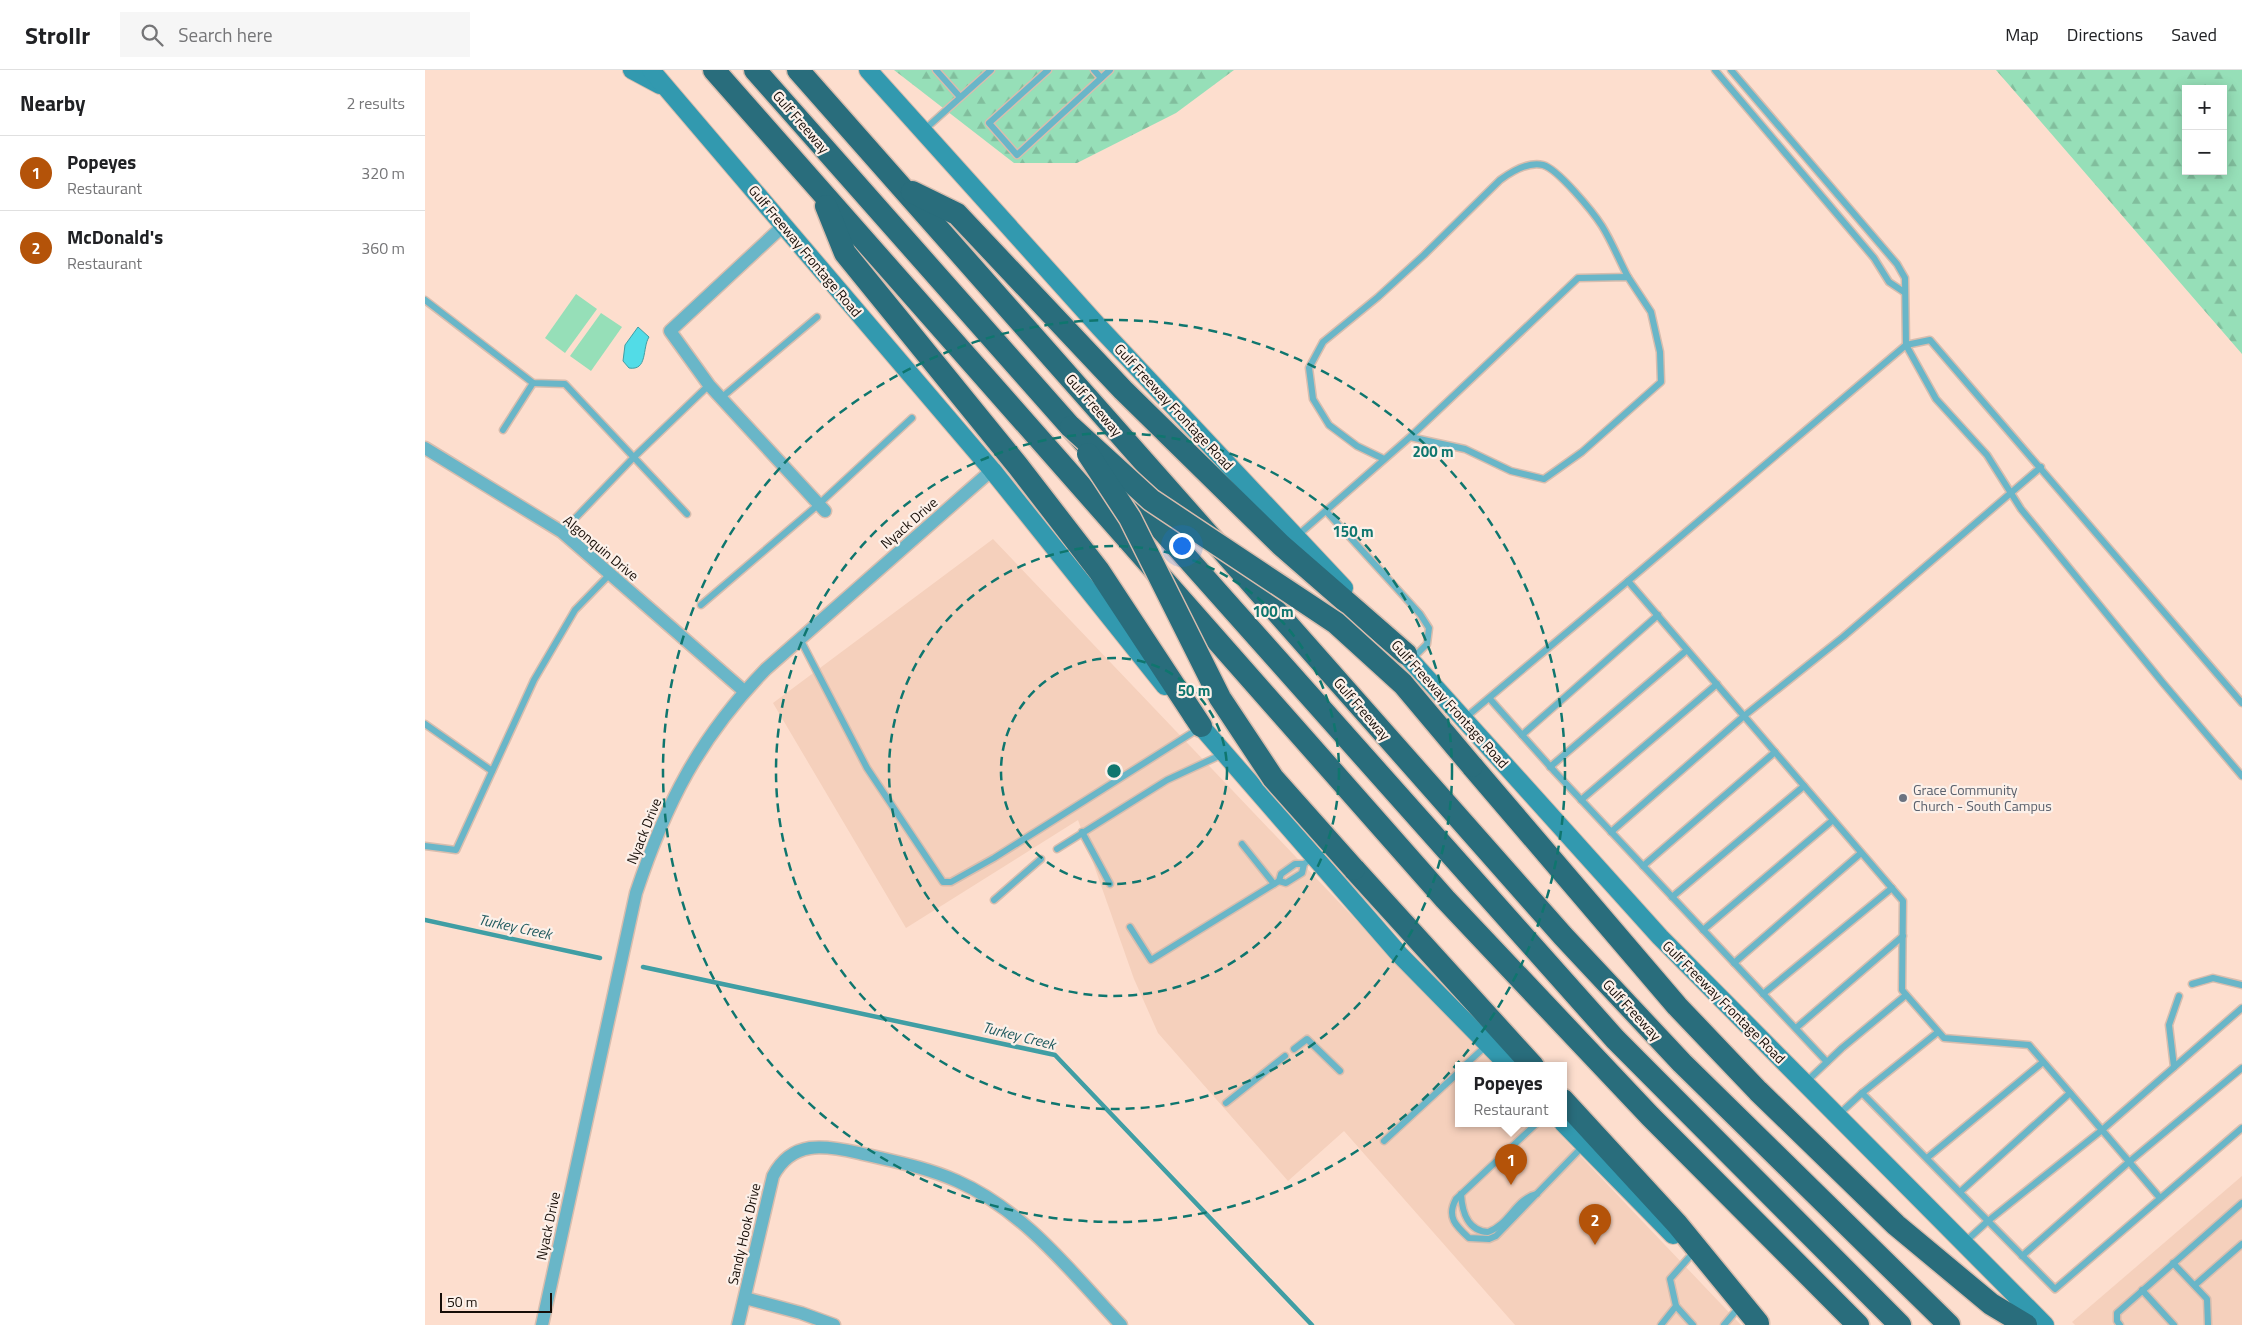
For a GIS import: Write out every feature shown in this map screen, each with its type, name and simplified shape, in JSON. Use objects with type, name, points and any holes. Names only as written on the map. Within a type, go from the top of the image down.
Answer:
[{"type":"highway","points":[[714,70],[1445,899],[1649,1116],[1858,1325]]},
{"type":"highway","name":"Gulf Freeway","points":[[755,70],[1615,1039],[1900,1325]]},
{"type":"highway","name":"Gulf Freeway","points":[[798,70],[1563,936],[1682,1063],[1949,1325]]},
{"type":"highway","points":[[902,187],[957,214],[1123,390],[1281,545],[1409,657]]},
{"type":"highway","points":[[819,188],[845,253],[1018,466],[1099,571],[1201,726]]},
{"type":"highway","points":[[1071,427],[1151,500],[1336,623],[1403,684],[1677,1006],[1758,1091],[1896,1225],[1991,1304],[2026,1325]]},
{"type":"highway","points":[[1071,427],[1129,518],[1220,698],[1273,778],[1529,1062]]},
{"type":"highway","points":[[1567,1104],[1677,1224],[1759,1324]]},
{"type":"main road","points":[[632,70],[666,88]]},
{"type":"main road","name":"Gulf Freeway Frontage Road","points":[[651,70],[992,470],[1146,664],[1225,754],[1309,860],[1505,1062]]},
{"type":"main road","name":"Gulf Freeway Frontage Road","points":[[868,70],[1100,328],[1409,657],[1660,938],[2045,1325]]},
{"type":"main road","points":[[1567,1127],[1759,1324]]},
{"type":"street","points":[[783,226],[670,331],[709,385],[822,508]]},
{"type":"street","name":"Algonquin Drive","points":[[425,448],[562,532],[745,691]]},
{"type":"street","name":"Nyack Drive","points":[[542,1325],[636,893],[654,839],[680,784],[715,727],[745,691],[800,639],[992,470]]},
{"type":"street","name":"Sandy Hook Drive","points":[[738,1325],[769,1186],[779,1166],[791,1155],[807,1148],[837,1148],[920,1168],[957,1180],[994,1201],[1027,1227],[1121,1325]]},
{"type":"street","points":[[745,1298],[801,1313],[834,1325]]},
{"type":"lane","points":[[936,70],[960,97]]},
{"type":"lane","points":[[923,130],[991,70]]},
{"type":"lane","points":[[1048,70],[989,123],[1017,155],[1110,70]]},
{"type":"lane","points":[[1094,70],[1101,78]]},
{"type":"lane","points":[[1715,70],[1874,258],[1889,282],[1904,292]]},
{"type":"lane","points":[[1731,70],[1897,264],[1905,278],[1906,345],[1936,399],[1987,455],[2021,509],[2163,683],[2242,776]]},
{"type":"lane","points":[[1384,459],[1357,446],[1329,425],[1313,399],[1309,368],[1323,342],[1425,255],[1500,180],[1511,172],[1524,167],[1542,165],[1559,175],[1601,225],[1628,277],[1651,312],[1660,352],[1661,382],[1582,452],[1544,479],[1511,471],[1465,449],[1410,437]]},
{"type":"lane","points":[[1296,537],[1410,437],[1578,278],[1628,277]]},
{"type":"lane","points":[[425,300],[533,383],[565,384],[687,514]]},
{"type":"lane","points":[[721,398],[817,317]]},
{"type":"lane","points":[[1464,719],[1490,699],[1906,345],[1931,340],[2242,703]]},
{"type":"lane","points":[[503,430],[533,383]]},
{"type":"lane","points":[[562,532],[634,457],[709,385]]},
{"type":"lane","points":[[701,605],[822,508],[912,418]]},
{"type":"lane","points":[[1611,832],[1744,716],[1843,637],[2041,467]]},
{"type":"lane","points":[[1326,511],[1420,614],[1429,628],[1427,644],[1409,657]]},
{"type":"lane","points":[[425,846],[456,850],[534,680],[575,610],[609,574]]},
{"type":"lane","points":[[1628,580],[1903,902],[1902,990],[1943,1038],[2029,1045],[2160,1198]]},
{"type":"lane","points":[[1522,735],[1658,615]]},
{"type":"lane","points":[[800,639],[867,768],[943,882],[951,882],[994,858],[1201,726]]},
{"type":"lane","points":[[1550,767],[1687,650]]},
{"type":"lane","points":[[1581,800],[1717,684]]},
{"type":"lane","points":[[1490,699],[1550,767],[1827,1062]]},
{"type":"lane","points":[[425,724],[492,771]]},
{"type":"lane","points":[[1643,866],[1775,752]]},
{"type":"lane","points":[[1057,849],[1167,780],[1225,754]]},
{"type":"lane","points":[[1672,897],[1804,786]]},
{"type":"lane","points":[[1703,930],[1833,820]]},
{"type":"lane","points":[[1082,832],[1110,884]]},
{"type":"lane","points":[[1242,844],[1276,883],[1287,883],[1302,873],[1309,860]]},
{"type":"lane","points":[[1734,963],[1861,853]]},
{"type":"lane","points":[[994,900],[1041,859]]},
{"type":"lane","points":[[1130,927],[1151,960],[1276,883],[1281,874],[1295,864],[1309,860]]},
{"type":"lane","points":[[1763,994],[1892,888]]},
{"type":"lane","points":[[1795,1028],[1903,936]]},
{"type":"lane","points":[[2192,984],[2213,978],[2242,985]]},
{"type":"lane","points":[[1805,1083],[1906,995]]},
{"type":"lane","points":[[2174,1067],[2169,1025],[2179,996]]},
{"type":"lane","points":[[1964,1243],[1988,1221],[2102,1130],[2242,1008]]},
{"type":"lane","points":[[1837,1116],[1862,1093],[1938,1032]]},
{"type":"lane","points":[[1294,1049],[1307,1039],[1340,1071]]},
{"type":"lane","points":[[1469,1062],[1488,1045]]},
{"type":"lane","points":[[1226,1103],[1285,1056]]},
{"type":"lane","points":[[1927,1158],[2043,1062]]},
{"type":"lane","points":[[2022,1256],[2129,1162],[2242,1068]]},
{"type":"lane","points":[[1384,1141],[1455,1076]]},
{"type":"lane","points":[[1960,1192],[2070,1092]]},
{"type":"lane","points":[[1862,1093],[2055,1289],[2242,1128]]},
{"type":"lane","points":[[1533,1127],[1461,1194],[1453,1205],[1451,1218],[1454,1225],[1469,1238],[1477,1239],[1497,1236],[1585,1145]]},
{"type":"lane","points":[[1461,1194],[1463,1212],[1466,1218],[1479,1230],[1488,1232],[1507,1218],[1529,1196],[1537,1194]]},
{"type":"lane","points":[[2120,1325],[2117,1321],[2117,1313],[2242,1203]]},
{"type":"lane","points":[[2195,1285],[2242,1244]]},
{"type":"lane","points":[[1692,1254],[1671,1279],[1676,1306],[1693,1325]]},
{"type":"lane","points":[[2173,1263],[2207,1299],[2208,1325]]},
{"type":"lane","points":[[2141,1290],[2174,1325]]},
{"type":"lane","points":[[1724,1325],[1741,1305]]},
{"type":"lane","points":[[1661,1325],[1676,1306]]},
{"type":"shaded area","points":[[993,539],[1491,1062],[1455,1062],[1455,1127],[1553,1127],[1741,1325],[1515,1325],[1344,1131],[1288,1181],[1158,1033],[1134,979],[1078,820],[906,928],[773,703]]},
{"type":"shaded area","points":[[2242,1176],[2242,1325],[2075,1325],[2072,1322]]},
{"type":"green space","points":[[894,70],[1234,70],[1176,113],[1077,163],[1014,163]]},
{"type":"green space","points":[[1996,70],[2242,70],[2242,354]]},
{"type":"green space","points":[[576,294],[597,309],[565,353],[545,338]]},
{"type":"green space","points":[[601,313],[622,327],[591,371],[570,356]]},
{"type":"water","points":[[638,327],[649,337],[642,362],[635,368],[629,368],[623,361],[625,345]]},
{"type":"waterway","name":"Turkey Creek","points":[[425,920],[600,958]]},
{"type":"waterway","name":"Turkey Creek","points":[[643,967],[1055,1055],[1312,1325]]},
{"type":"place","name":"Grace Community Church - South Campus","points":[[1903,798]]},
{"type":"place","name":"Popeyes","points":[[1511,1185]]},
{"type":"place","name":"McDonald's","points":[[1595,1245]]}]
